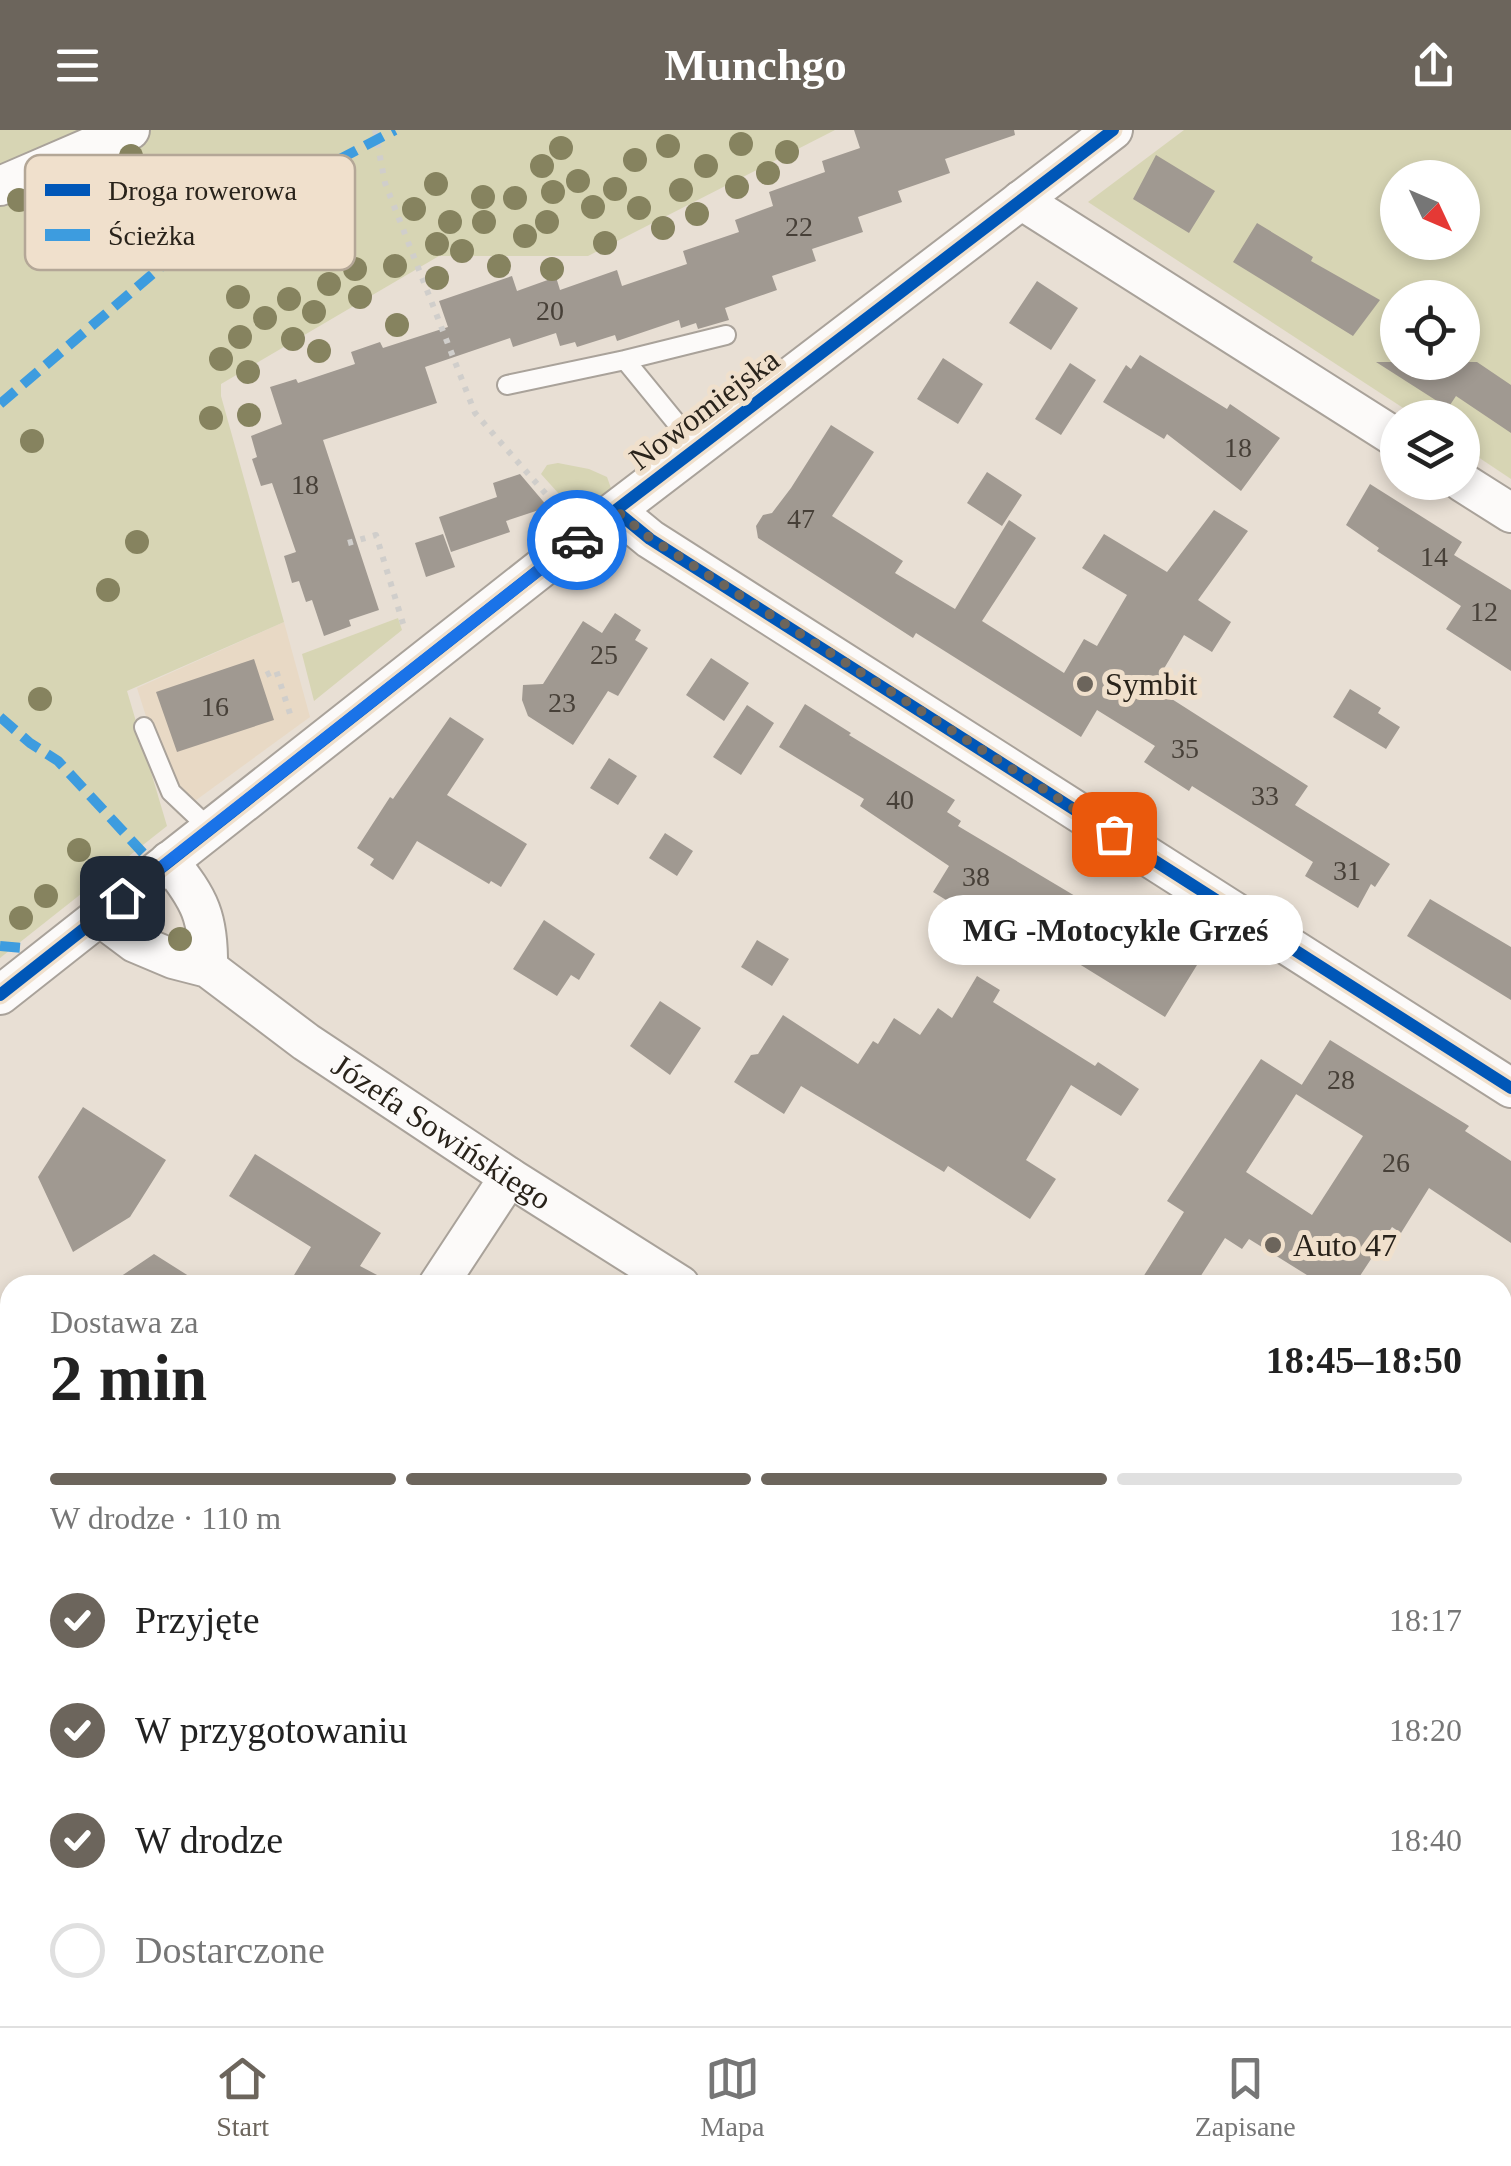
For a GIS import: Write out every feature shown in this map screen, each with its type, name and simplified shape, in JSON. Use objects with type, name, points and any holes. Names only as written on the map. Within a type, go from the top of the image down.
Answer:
[{"type":"street","points":[[72,155],[130,130]]},
{"type":"street","name":"Nowomiejska","points":[[0,995],[582,536],[1113,130]]},
{"type":"street","points":[[0,186],[25,175]]},
{"type":"street","points":[[1021,200],[1380,428]]},
{"type":"street","points":[[1480,493],[1511,513]]},
{"type":"street","points":[[616,511],[650,538],[1511,1088]]},
{"type":"street","points":[[169,861],[194,892],[205,915],[208,968]]},
{"type":"street","name":"Józefa Sowińskiego","points":[[99,916],[135,943],[208,968],[306,1042],[664,1275]]},
{"type":"street","points":[[445,1275],[509,1177]]},
{"type":"lane","points":[[507,385],[726,334]]},
{"type":"lane","points":[[625,360],[698,448]]},
{"type":"lane","points":[[144,727],[171,792],[209,828]]},
{"type":"path","points":[[374,130],[385,183],[475,414],[582,536]]},
{"type":"path","points":[[348,543],[376,535],[406,635]]},
{"type":"path","points":[[266,674],[276,670],[293,723],[307,712]]},
{"type":"shaded area","points":[[0,130],[835,130],[588,256],[439,256],[221,384],[221,396],[284,622],[127,691],[167,826],[0,958]]},
{"type":"shaded area","points":[[1184,130],[1511,130],[1511,479],[1480,458],[1480,400],[1391,400],[1088,202]]},
{"type":"shaded area","points":[[558,463],[607,477],[612,491],[582,516],[578,515],[541,474],[547,465]]},
{"type":"shaded area","points":[[398,618],[402,630],[314,701],[302,654]]},
{"type":"shaded area","points":[[284,622],[310,717],[177,814],[137,688]]},
{"type":"building","points":[[854,130],[1014,130],[1015,135],[945,159],[950,173],[898,191],[902,202],[858,217],[863,232],[812,249],[816,261],[772,276],[777,290],[725,308],[729,320],[698,329],[696,323],[681,328],[679,320],[617,341],[615,335],[577,347],[575,342],[560,346],[556,333],[513,347],[510,338],[425,367],[437,403],[323,440],[379,610],[349,620],[351,626],[324,636],[312,600],[306,602],[299,581],[292,583],[284,556],[296,552],[272,483],[261,486],[252,459],[257,457],[251,436],[282,424],[270,387],[296,379],[298,383],[355,364],[351,352],[380,342],[383,348],[448,327],[439,301],[512,276],[517,291],[556,277],[560,290],[617,270],[622,286],[687,264],[683,251],[739,232],[735,220],[773,206],[769,192],[825,172],[822,161],[860,148]]},
{"type":"building","points":[[1156,155],[1215,191],[1189,233],[1133,199]]},
{"type":"building","points":[[1257,223],[1313,257],[1311,261],[1380,300],[1353,336],[1233,262]]},
{"type":"building","points":[[1037,281],[1078,308],[1051,350],[1009,323]]},
{"type":"building","points":[[1140,355],[1227,409],[1230,404],[1280,438],[1241,491],[1167,434],[1164,439],[1103,402],[1126,365],[1131,369]]},
{"type":"building","points":[[943,358],[983,384],[958,424],[917,399]]},
{"type":"building","points":[[1070,363],[1096,380],[1061,435],[1035,419]]},
{"type":"building","points":[[1480,364],[1511,385],[1511,433],[1480,412],[1480,400],[1456,396],[1453,400],[1435,400],[1404,380],[1480,380]]},
{"type":"building","points":[[831,425],[874,452],[832,516],[903,561],[895,573],[955,609],[1009,520],[1036,538],[982,621],[1064,673],[1084,639],[1097,646],[1127,595],[1082,568],[1104,534],[1167,572],[1214,510],[1248,531],[1198,600],[1231,622],[1212,652],[1184,635],[1153,687],[1308,786],[1295,805],[1390,864],[1375,887],[1371,884],[1358,908],[1305,876],[1313,862],[1192,786],[1189,791],[1144,762],[1155,746],[1097,710],[1081,737],[916,633],[913,638],[758,538],[756,526],[763,515],[772,513],[791,488]]},
{"type":"building","points":[[987,472],[1022,495],[1002,526],[967,503]]},
{"type":"building","points":[[520,474],[548,507],[506,521],[510,532],[451,552],[439,517],[497,497],[493,483]]},
{"type":"building","points":[[1370,484],[1380,490],[1380,500],[1395,500],[1462,542],[1454,555],[1511,590],[1511,671],[1446,629],[1461,606],[1377,551],[1379,548],[1346,525]]},
{"type":"building","points":[[443,534],[455,567],[426,577],[415,543]]},
{"type":"building","points":[[615,613],[641,630],[635,640],[648,648],[618,696],[608,691],[573,745],[528,716],[522,700],[523,685],[543,684],[583,621],[602,633]]},
{"type":"building","points":[[711,658],[749,683],[724,721],[686,695]]},
{"type":"building","points":[[254,659],[274,720],[177,752],[156,692]]},
{"type":"building","points":[[1350,689],[1381,708],[1378,713],[1400,727],[1386,749],[1333,717]]},
{"type":"building","points":[[805,704],[955,800],[947,812],[961,821],[958,826],[1107,915],[1082,955],[1164,928],[1172,950],[1197,965],[1165,1017],[987,907],[979,920],[933,892],[949,866],[860,806],[864,799],[779,747]]},
{"type":"building","points":[[747,705],[774,723],[741,775],[713,757]]},
{"type":"building","points":[[450,717],[484,739],[447,795],[527,844],[501,887],[491,881],[489,884],[417,841],[393,880],[370,865],[374,859],[357,848]]},
{"type":"building","points":[[609,758],[637,776],[618,805],[590,788]]},
{"type":"building","points":[[665,833],[693,851],[677,876],[649,858]]},
{"type":"building","points":[[1430,899],[1511,947],[1511,1000],[1407,936]]},
{"type":"building","points":[[544,920],[595,954],[579,980],[571,975],[557,996],[513,969]]},
{"type":"building","points":[[757,940],[789,959],[772,986],[741,967]]},
{"type":"building","points":[[977,976],[1000,990],[993,1002],[1139,1089],[1121,1116],[1071,1085],[1026,1160],[1056,1179],[1030,1219],[948,1166],[944,1172],[801,1086],[784,1114],[734,1082],[783,1015],[858,1064],[873,1041],[878,1044],[894,1018],[920,1035],[938,1008],[952,1018]]},
{"type":"building","points":[[660,1001],[701,1028],[670,1075],[630,1046]]},
{"type":"building","points":[[1330,1040],[1469,1126],[1465,1131],[1511,1161],[1511,1243],[1429,1188],[1401,1233],[1392,1227],[1361,1275],[1307,1275],[1249,1239],[1242,1249],[1225,1238],[1201,1275],[1144,1275],[1184,1212],[1167,1201],[1261,1059],[1302,1085]],"holes":[[[1296,1094],[1363,1136],[1312,1215],[1246,1172]]]},
{"type":"building","points":[[83,1107],[166,1160],[130,1217],[73,1252],[38,1177]]},
{"type":"building","points":[[255,1154],[381,1233],[360,1266],[377,1275],[294,1275],[311,1247],[229,1196]]},
{"type":"building","points":[[154,1254],[187,1275],[123,1275]]},
{"type":"marked path","points":[[347,155],[395,130]]},
{"type":"marked path","points":[[0,404],[157,270]]},
{"type":"marked path","points":[[0,717],[58,761],[143,853]]},
{"type":"marked path","points":[[0,946],[24,948]]},
{"type":"cycle path","points":[[0,995],[582,536],[1113,130]]},
{"type":"cycle path","points":[[616,511],[650,539],[1511,1088]]},
{"type":"way so far","points":[[577,540],[616,511],[650,538],[1114,834]]},
{"type":"place","name":"Symbit","points":[[1085,684]]},
{"type":"place","name":"MG -Motocykle Grześ","points":[[1114,834]]},
{"type":"place","name":"Auto 47","points":[[1273,1245]]},
{"type":"route","points":[[122,898],[577,540]]}]
